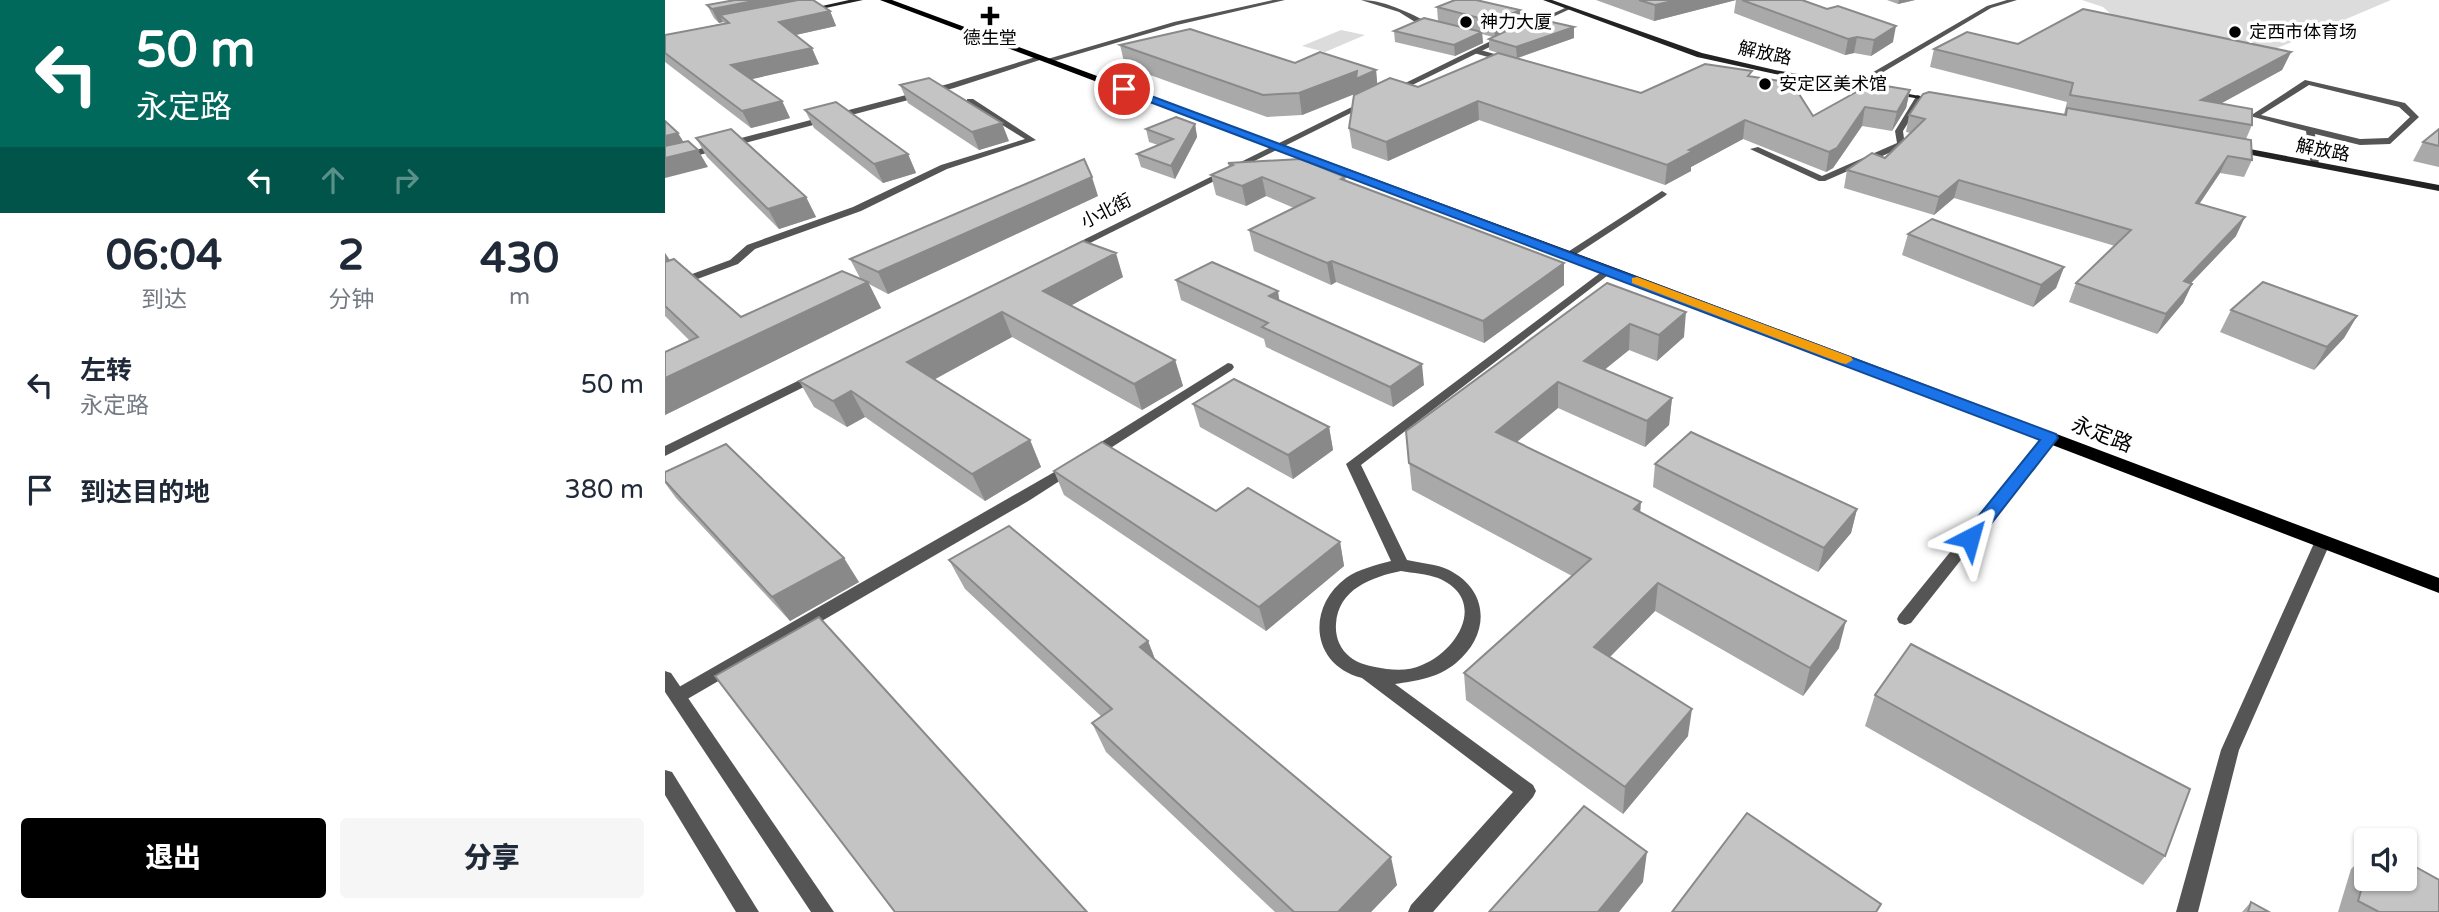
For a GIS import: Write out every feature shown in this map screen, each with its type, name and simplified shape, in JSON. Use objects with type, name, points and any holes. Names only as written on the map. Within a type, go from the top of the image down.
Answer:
[{"type":"main road","points":[[795,13],[860,0]]},
{"type":"main road","name":"永定路","points":[[884,0],[1608,270],[2439,586]]},
{"type":"main road","name":"解放路","points":[[1549,0],[1567,9],[1700,55],[1775,72],[1947,102]]},
{"type":"main road","name":"解放路","points":[[2220,146],[2439,188]]},
{"type":"street","points":[[665,160],[951,86],[1176,23],[1282,0]]},
{"type":"street","points":[[1364,0],[1401,11],[1422,24],[1439,29]]},
{"type":"street","points":[[1855,85],[1989,7],[2014,0]]},
{"type":"street","name":"小北街","points":[[1064,252],[1276,145],[1477,51],[1491,40],[1567,9]]},
{"type":"street","points":[[1477,51],[1524,66]]},
{"type":"street","points":[[2308,82],[2402,105],[2415,117],[2390,141],[2360,142],[2310,131],[2254,116],[2308,82]]},
{"type":"street","points":[[1755,149],[1822,179],[1902,144],[1899,131],[1920,97]]},
{"type":"street","points":[[665,288],[734,262],[751,247],[857,209],[944,167],[1032,140],[970,101]]},
{"type":"street","points":[[2310,131],[2314,164]]},
{"type":"street","points":[[1568,255],[1662,194]]},
{"type":"street","points":[[1401,565],[1353,464],[1608,270]]},
{"type":"street","points":[[678,695],[1024,497],[1228,367]]},
{"type":"street","points":[[665,452],[827,370]]},
{"type":"street","points":[[1905,619],[2050,438]]},
{"type":"street","points":[[2187,912],[2230,750],[2323,541]]},
{"type":"street","points":[[1370,676],[1400,678],[1430,671],[1455,656],[1471,635],[1475,613],[1468,592],[1452,576],[1429,566],[1401,565],[1374,571],[1350,584],[1333,603],[1325,624],[1330,646],[1345,664],[1370,676],[1526,791],[1419,912]]},
{"type":"street","points":[[665,678],[823,912]]},
{"type":"street","points":[[665,778],[748,912]]},
{"type":"shaded area","name":"定西市体育场","points":[[2082,0],[2391,0],[2268,52],[2113,16],[2103,7]]},
{"type":"shaded area","points":[[1341,30],[1365,35],[1325,52],[1302,46]]},
{"type":"building","points":[[735,0],[759,0],[712,9],[707,5]]},
{"type":"building","points":[[798,0],[813,0],[830,11],[779,22],[812,48],[731,65],[782,101],[742,111],[665,53],[665,35],[729,23],[720,15]]},
{"type":"building","points":[[1455,0],[1476,0],[1520,10],[1494,22],[1437,7]]},
{"type":"building","points":[[1639,0],[1677,0],[1655,5]]},
{"type":"building","points":[[1742,0],[1802,0],[1827,9],[1838,6],[1896,26],[1874,40],[1857,37],[1848,39]]},
{"type":"building","points":[[2083,9],[2291,52],[2201,100],[2252,109],[2252,125],[2070,95],[2073,83],[1934,49],[1967,32],[2018,44]]},
{"type":"building","points":[[1424,18],[1482,32],[1454,45],[1394,31]]},
{"type":"building","points":[[1534,18],[1574,27],[1516,47],[1489,39]]},
{"type":"building","points":[[1190,29],[1295,63],[1320,52],[1376,70],[1356,79],[1357,71],[1299,93],[1263,95],[1120,45]]},
{"type":"building","points":[[1498,53],[1641,93],[1705,64],[1752,71],[1748,76],[1792,83],[1813,116],[1885,76],[1880,85],[1910,90],[1897,112],[1865,107],[1837,148],[1829,152],[1745,120],[1667,165],[1478,101],[1386,142],[1349,128],[1354,95],[1390,78],[1418,87]]},
{"type":"building","points":[[929,78],[1002,123],[972,132],[900,85]]},
{"type":"building","points":[[1929,92],[2066,115],[2067,108],[2251,140],[2252,160],[2228,156],[2196,203],[2245,217],[2184,281],[2192,284],[2166,314],[2076,283],[2131,230],[1959,180],[1939,197],[1847,170],[1872,153],[1885,158],[1925,119],[1909,115],[1923,94]]},
{"type":"building","points":[[836,102],[908,154],[874,164],[805,110]]},
{"type":"building","points":[[1176,117],[1195,124],[1171,166],[1137,154],[1173,139],[1146,129]]},
{"type":"building","points":[[665,121],[678,133],[665,136]]},
{"type":"building","points":[[731,129],[806,197],[768,209],[696,138]]},
{"type":"building","points":[[2439,129],[2439,146],[2423,142]]},
{"type":"building","points":[[688,141],[698,150],[665,158],[665,146]]},
{"type":"building","points":[[1084,159],[1092,177],[878,272],[850,259]]},
{"type":"building","points":[[1301,159],[1345,177],[1341,179],[1564,263],[1483,321],[1332,261],[1327,263],[1249,230],[1314,198],[1262,177],[1242,186],[1211,175],[1233,165],[1228,163]]},
{"type":"building","points":[[1932,219],[2064,267],[2041,285],[1908,234]]},
{"type":"building","points":[[1083,241],[1116,253],[1043,291],[1175,360],[1134,384],[1002,312],[907,362],[1030,440],[972,474],[851,391],[833,401],[799,381]]},
{"type":"building","points":[[674,259],[741,317],[842,271],[868,282],[665,378],[665,352],[698,337],[665,306],[665,262]]},
{"type":"building","points":[[1212,262],[1278,291],[1269,296],[1422,364],[1390,387],[1262,327],[1268,323],[1176,280]]},
{"type":"building","points":[[2263,282],[2357,316],[2327,347],[2231,310]]},
{"type":"building","points":[[1607,283],[1686,312],[1659,335],[1630,324],[1584,361],[1672,398],[1647,421],[1558,382],[1496,432],[1641,502],[1634,509],[1846,621],[1810,668],[1658,583],[1594,647],[1692,709],[1625,787],[1464,673],[1591,559],[1409,463],[1406,431]]},
{"type":"building","points":[[1234,379],[1329,427],[1288,455],[1193,404]]},
{"type":"building","points":[[1691,432],[1857,509],[1824,548],[1655,464]]},
{"type":"building","points":[[1102,442],[1216,511],[1248,488],[1340,542],[1259,607],[1054,471]]},
{"type":"building","points":[[726,444],[844,558],[772,597],[665,481],[665,472]]},
{"type":"building","points":[[1009,526],[1148,641],[1140,647],[1391,857],[1338,912],[1294,912],[1092,723],[1112,709],[949,560]]},
{"type":"building","points":[[819,617],[1087,912],[895,912],[715,676]]},
{"type":"building","points":[[1911,644],[2190,789],[2165,856],[1875,695]]},
{"type":"building","points":[[1584,806],[1647,852],[1598,912],[1489,912]]},
{"type":"building","points":[[1747,813],[1881,904],[1876,912],[1672,912]]},
{"type":"building","points":[[2417,868],[2439,880],[2439,912],[2379,912],[2358,901],[2361,891],[2417,891]]},
{"type":"building","points":[[2251,902],[2269,912],[2248,912]]},
{"type":"slow traffic","points":[[1637,281],[1846,360]]},
{"type":"place","name":"德生堂","points":[[990,16]]},
{"type":"place","name":"神力大厦","points":[[1466,22]]},
{"type":"place","name":"定西市体育场","points":[[2235,32]]},
{"type":"place","name":"安定区美术馆","points":[[1765,84]]},
{"type":"route","points":[[1124,89],[2050,438],[1970,538]]}]
